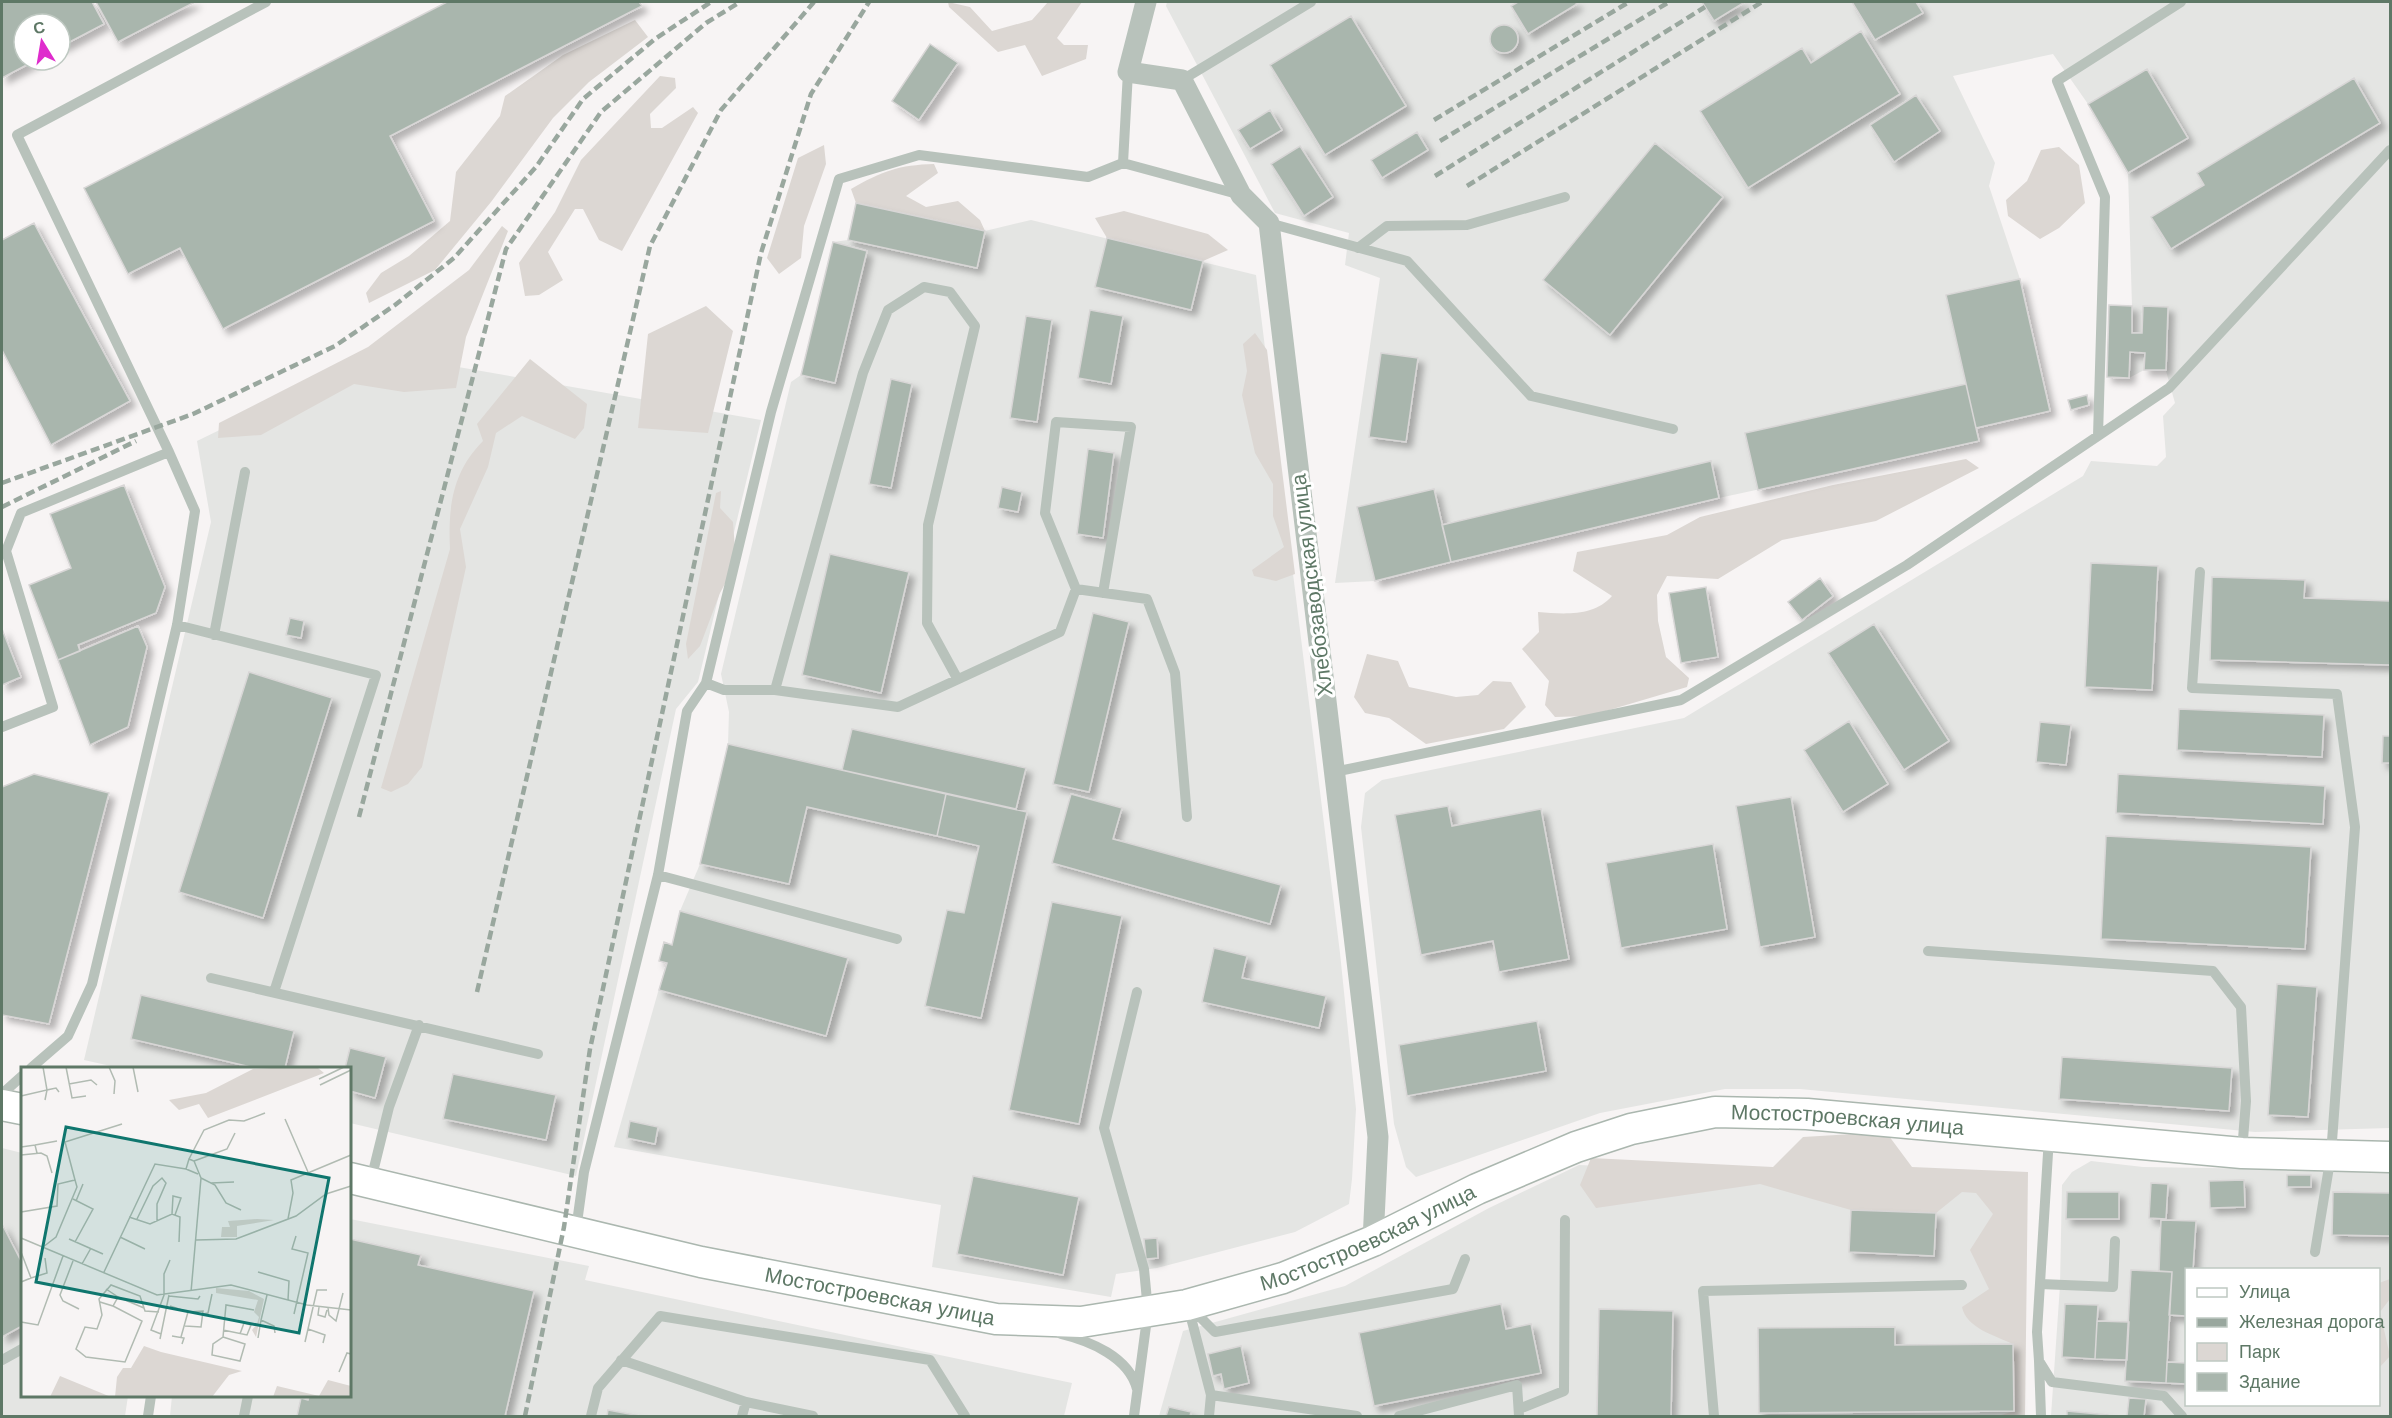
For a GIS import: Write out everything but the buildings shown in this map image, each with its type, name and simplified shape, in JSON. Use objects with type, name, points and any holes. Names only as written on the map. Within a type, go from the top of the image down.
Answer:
[{"type":"main road","points":[[2,1105],[21,1109]]},
{"type":"main road","name":"Мостостроевская улица","points":[[360,1181],[701,1262],[996,1319],[1081,1322],[1187,1305],[1282,1278],[1373,1241],[1477,1189],[1576,1148],[1631,1129],[1714,1113],[1807,1114],[2242,1153],[2391,1157]]},
{"type":"street","points":[[1146,2],[1128,72],[1182,80],[1241,195],[1269,223]]},
{"type":"street","name":"Хлебозаводская улица","points":[[1269,223],[1378,1137],[1373,1241]]},
{"type":"lane","points":[[32,1067],[68,1036],[92,984],[177,625],[195,511],[17,135],[266,2]]},
{"type":"lane","points":[[1182,80],[1311,2]]},
{"type":"lane","points":[[2098,436],[2105,197],[2057,81],[2181,2]]},
{"type":"lane","points":[[1122,163],[1128,72]]},
{"type":"lane","points":[[1334,772],[1681,700],[1907,565],[2169,388],[2391,150]]},
{"type":"lane","points":[[576,1231],[584,1172],[658,875],[687,711],[706,683],[771,412],[839,179],[919,154],[1088,177],[1122,163],[1241,195]]},
{"type":"lane","points":[[1358,248],[1387,226],[1467,225],[1564,197]]},
{"type":"lane","points":[[1269,223],[1407,261],[1531,396],[1673,429]]},
{"type":"lane","points":[[775,690],[863,373],[888,310],[924,287],[950,292],[975,327],[928,525],[927,623],[957,678]]},
{"type":"lane","points":[[706,683],[724,690],[775,690],[898,707],[1060,632],[1076,589],[1045,513],[1056,422],[1131,427],[1103,593]]},
{"type":"lane","points":[[2,727],[53,707],[6,551],[21,513],[169,452]]},
{"type":"lane","points":[[214,634],[245,472]]},
{"type":"lane","points":[[2200,572],[2192,688],[2337,694],[2355,827],[2331,1155],[2315,1252]]},
{"type":"lane","points":[[1076,589],[1147,599],[1175,673],[1187,817]]},
{"type":"lane","points":[[177,625],[376,675],[274,992]]},
{"type":"lane","points":[[658,875],[897,939]]},
{"type":"lane","points":[[1929,951],[2212,971],[2241,1006],[2246,1101],[2242,1153]]},
{"type":"lane","points":[[211,978],[538,1054]]},
{"type":"lane","points":[[1134,1416],[1148,1311],[1144,1269],[1104,1128],[1137,992]]},
{"type":"lane","points":[[360,1181],[419,1025]]},
{"type":"lane","points":[[2,1094],[21,1077]]},
{"type":"lane","points":[[2041,1416],[2037,1332],[2049,1137]]},
{"type":"lane","points":[[1399,1416],[1517,1385],[1519,1413],[1564,1391],[1565,1220]]},
{"type":"lane","points":[[2040,1284],[2113,1287],[2115,1241]]},
{"type":"lane","points":[[1187,1305],[1215,1332],[1453,1289],[1465,1259]]},
{"type":"lane","points":[[1714,1416],[1703,1291],[1962,1285]]},
{"type":"lane","points":[[1187,1305],[1211,1395],[1209,1416]]},
{"type":"lane","points":[[591,1416],[597,1388],[660,1316],[930,1360],[965,1416]]},
{"type":"lane","points":[[996,1319],[1079,1338],[1111,1355],[1134,1376],[1137,1392]]},
{"type":"lane","points":[[2,1360],[21,1349]]},
{"type":"lane","points":[[621,1360],[746,1402],[813,1416]]},
{"type":"lane","points":[[2039,1361],[2052,1382],[2164,1396],[2182,1416]]},
{"type":"lane","points":[[1211,1395],[1358,1416]]},
{"type":"lane","points":[[148,1416],[151,1397]]},
{"type":"lane","points":[[244,1416],[248,1397]]},
{"type":"lane","points":[[742,1416],[746,1402]]},
{"type":"shaded area","points":[[1167,2],[2390,2],[2390,1128],[2255,1132],[1800,1089],[1725,1089],[1600,1113],[1416,1177],[1406,1167],[1394,1124],[1361,827],[1365,793],[1382,780],[1684,718],[2083,476],[2091,461],[2157,466],[2166,457],[2163,416],[2175,403],[2166,371],[2144,370],[2129,378],[2107,377],[2109,305],[2132,306],[2128,173],[2088,104],[2053,54],[1953,76],[1995,163],[1989,186],[2020,279],[2050,411],[1976,428],[1979,441],[1719,498],[1375,581],[1335,583],[1380,278],[1345,265],[1349,233],[1275,213],[1166,6]]},
{"type":"shaded area","points":[[856,203],[985,231],[1031,220],[1256,275],[1340,953],[1356,1109],[1349,1204],[1295,1232],[1157,1268],[1116,1274],[1111,1297],[932,1267],[941,1205],[614,1147],[666,964],[659,961],[664,942],[672,945],[680,911],[700,864],[728,744],[729,712],[721,674],[791,382],[801,375],[833,242],[848,240]]},
{"type":"shaded area","points":[[378,353],[761,420],[698,682],[676,709],[576,1176],[351,1123],[351,1067],[116,1067],[84,1060],[211,522],[197,441]]},
{"type":"shaded area","points":[[2,1148],[21,1153],[21,1397],[128,1397],[125,1416],[2,1416]]},
{"type":"shaded area","points":[[2091,1161],[2143,1167],[2327,1170],[2390,1167],[2390,1416],[2051,1416],[2060,1285],[2062,1185],[2072,1172]]},
{"type":"shaded area","points":[[1579,1165],[2014,1185],[2014,1416],[1159,1416],[1183,1331],[1345,1286],[1489,1208]]},
{"type":"shaded area","points":[[351,1219],[589,1266],[585,1280],[1072,1383],[1064,1416],[170,1416],[172,1397],[351,1397]]},
{"type":"green space","points":[[948,2],[970,7],[992,31],[1032,20],[1048,2],[1082,2],[1057,38],[1064,45],[1088,45],[1086,59],[1042,76],[1025,45],[998,52],[949,7]]},
{"type":"green space","points":[[635,20],[648,37],[589,82],[553,118],[491,202],[435,270],[369,303],[366,293],[381,273],[409,256],[450,221],[456,172],[500,116],[505,96],[563,55]]},
{"type":"green space","points":[[660,76],[675,78],[676,88],[650,114],[651,128],[662,128],[693,107],[698,113],[622,251],[599,240],[583,209],[575,209],[548,252],[563,280],[539,295],[525,296],[519,263],[555,212],[581,160]]},
{"type":"green space","points":[[824,145],[826,164],[804,226],[801,258],[779,274],[767,258],[798,158]]},
{"type":"green space","points":[[2059,147],[2079,165],[2085,203],[2059,228],[2040,239],[2008,216],[2006,200],[2027,181],[2041,150]]},
{"type":"green space","points":[[934,164],[938,173],[906,196],[926,207],[958,201],[980,220],[985,231],[856,203],[851,189],[872,178],[891,170]]},
{"type":"green space","points":[[1124,211],[1208,234],[1228,250],[1203,261],[1107,238],[1095,218]]},
{"type":"green space","points":[[502,226],[508,231],[466,337],[456,388],[404,392],[354,384],[261,435],[218,438],[219,423],[368,347],[469,270]]},
{"type":"green space","points":[[706,306],[733,331],[708,433],[638,428],[648,334]]},
{"type":"green space","points":[[1255,333],[1267,350],[1295,574],[1276,581],[1254,576],[1252,570],[1284,547],[1273,516],[1273,484],[1255,453],[1242,395],[1247,371],[1243,344]]},
{"type":"green space","points":[[530,359],[587,404],[584,428],[575,439],[522,416],[496,433],[488,467],[460,529],[466,567],[422,767],[408,784],[391,792],[381,788],[450,549],[451,505],[458,478],[464,465],[483,441],[477,424]]},
{"type":"green space","points":[[1966,459],[1979,468],[1876,521],[1782,540],[1718,579],[1667,576],[1657,595],[1658,621],[1666,657],[1689,678],[1687,687],[1589,716],[1555,717],[1545,705],[1549,681],[1522,649],[1539,632],[1538,612],[1578,613],[1596,608],[1612,596],[1573,571],[1577,552],[1667,535],[1700,517],[1833,485]]},
{"type":"green space","points":[[721,491],[720,508],[733,522],[736,563],[720,593],[700,646],[688,659],[686,644],[716,493]]},
{"type":"green space","points":[[1367,654],[1398,661],[1409,687],[1456,697],[1478,695],[1493,681],[1511,682],[1526,707],[1504,729],[1426,744],[1389,718],[1365,713],[1354,697]]},
{"type":"green space","points":[[1886,1132],[1912,1167],[2028,1172],[2025,1416],[1998,1416],[2014,1411],[2013,1344],[1975,1326],[1969,1321],[1962,1307],[1989,1289],[1970,1250],[1993,1214],[1976,1193],[1962,1192],[1936,1213],[1851,1210],[1760,1184],[1596,1208],[1580,1185],[1591,1158],[1773,1167],[1803,1137]]},
{"type":"green space","points":[[2390,1279],[2390,1299],[2380,1312],[2380,1283]]},
{"type":"green space","points":[[2380,1312],[2390,1356],[2380,1367]]},
{"type":"railway","points":[[2,483],[193,414],[335,346],[395,305],[454,258],[536,167],[583,99],[655,39],[711,2]]},
{"type":"railway","points":[[359,817],[506,249],[601,112],[706,23],[740,2]]},
{"type":"railway","points":[[477,992],[650,246],[721,110],[814,2]]},
{"type":"railway","points":[[525,1416],[564,1227],[590,1049],[761,253],[811,94],[869,2]]},
{"type":"railway","points":[[1434,120],[1629,2]]},
{"type":"railway","points":[[1440,141],[1669,2]]},
{"type":"railway","points":[[1467,186],[1762,2]]},
{"type":"railway","points":[[1435,176],[1705,7]]},
{"type":"railway","points":[[2,507],[136,441]]}]
